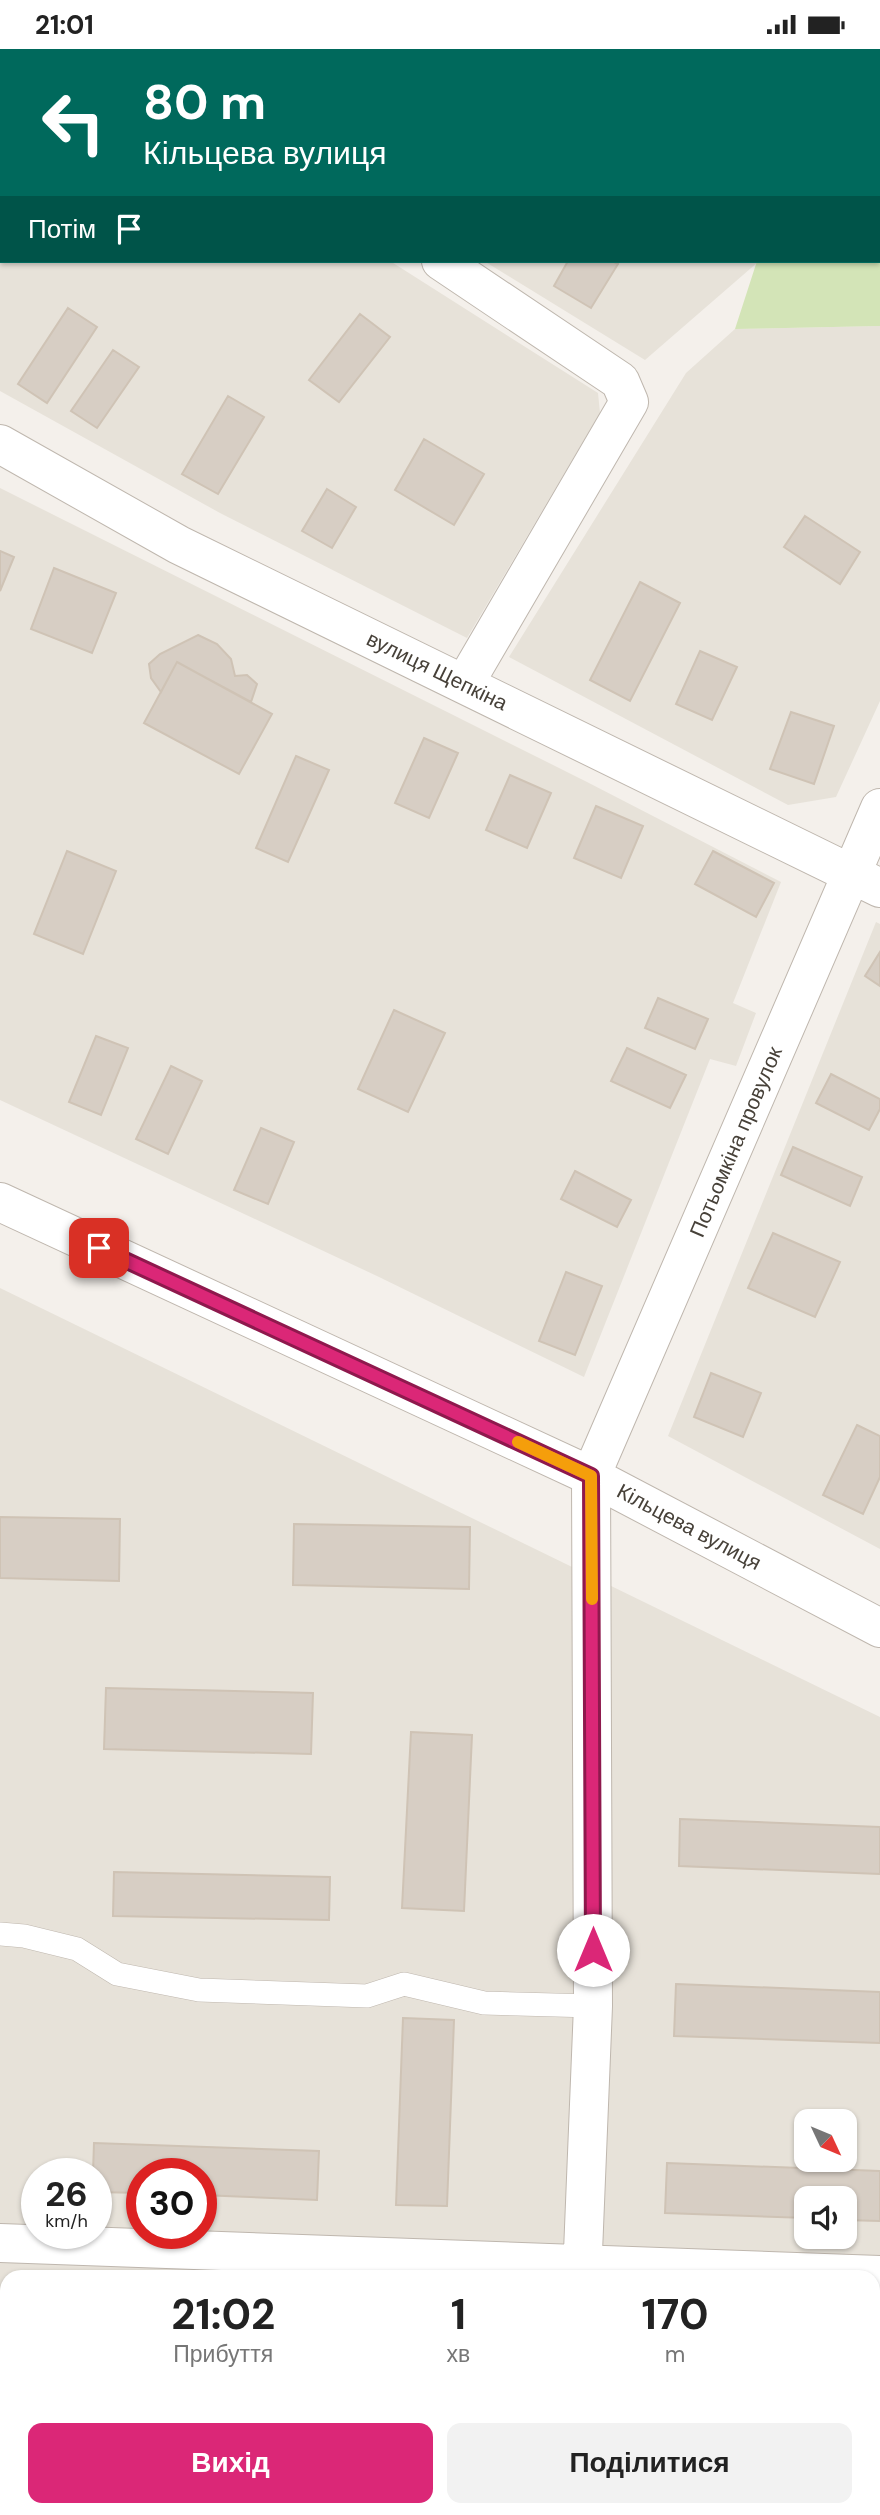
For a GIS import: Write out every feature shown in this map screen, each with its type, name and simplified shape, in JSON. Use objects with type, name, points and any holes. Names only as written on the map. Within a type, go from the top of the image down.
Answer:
[{"type":"street","points":[[444,263],[620,381],[629,402],[465,683]]},
{"type":"street","name":"вулиця Щепкіна","points":[[0,444],[179,545],[866,882]]},
{"type":"street","name":"Потьомкіна провулок","points":[[591,1476],[866,882],[880,808]]},
{"type":"street","name":"Кільцева вулиця","points":[[0,1202],[591,1476],[880,1628]]},
{"type":"street","points":[[0,2243],[251,2265],[583,2270],[593,2006],[591,1476]]},
{"type":"lane","points":[[0,1934],[24,1936],[77,1949],[117,1974],[199,1990],[368,1996],[404,1984],[484,2003],[593,2006]]},
{"type":"shaded area","points":[[0,263],[393,263],[598,393],[600,413],[467,638],[220,513],[0,391]]},
{"type":"shaded area","points":[[487,263],[757,263],[645,360]]},
{"type":"shaded area","points":[[880,326],[880,701],[836,797],[788,805],[509,657],[686,373],[735,329]]},
{"type":"shaded area","points":[[0,488],[781,882],[733,1003],[756,1013],[736,1066],[710,1059],[584,1377],[377,1276],[0,1100]]},
{"type":"shaded area","points":[[876,922],[880,924],[880,1549],[668,1436]]},
{"type":"shaded area","points":[[0,1288],[880,1717],[880,2270],[0,2270]]},
{"type":"green space","points":[[756,263],[880,263],[880,326],[735,329]]},
{"type":"building","points":[[567,263],[618,264],[591,308],[554,286]]},
{"type":"building","points":[[68,308],[97,327],[47,403],[18,384]]},
{"type":"building","points":[[360,314],[390,337],[339,402],[309,380]]},
{"type":"building","points":[[113,350],[139,367],[97,428],[71,411]]},
{"type":"building","points":[[228,396],[264,417],[218,494],[182,474]]},
{"type":"building","points":[[424,439],[484,474],[454,525],[395,490]]},
{"type":"building","points":[[327,489],[356,507],[332,548],[302,531]]},
{"type":"building","points":[[805,516],[860,552],[840,584],[784,547]]},
{"type":"building","points":[[0,551],[14,557],[0,591]]},
{"type":"building","points":[[54,568],[116,593],[92,653],[31,629]]},
{"type":"building","points":[[640,582],[680,603],[630,701],[590,680]]},
{"type":"building","points":[[198,635],[217,644],[231,659],[235,676],[247,675],[257,684],[251,702],[177,662],[161,692],[151,678],[149,664],[160,654]]},
{"type":"building","points":[[700,651],[737,667],[712,720],[676,704]]},
{"type":"building","points":[[177,662],[272,714],[239,774],[144,723]]},
{"type":"building","points":[[791,712],[834,726],[814,784],[770,769]]},
{"type":"building","points":[[424,738],[458,753],[429,818],[395,803]]},
{"type":"building","points":[[296,756],[329,770],[288,862],[256,848]]},
{"type":"building","points":[[510,775],[551,793],[527,848],[486,830]]},
{"type":"building","points":[[596,806],[643,826],[621,878],[574,858]]},
{"type":"building","points":[[67,851],[116,871],[83,954],[34,934]]},
{"type":"building","points":[[713,851],[774,883],[756,917],[695,884]]},
{"type":"building","points":[[880,952],[880,986],[865,976]]},
{"type":"building","points":[[658,998],[708,1019],[695,1049],[645,1028]]},
{"type":"building","points":[[394,1010],[445,1033],[408,1112],[358,1089]]},
{"type":"building","points":[[96,1036],[128,1048],[101,1115],[69,1102]]},
{"type":"building","points":[[627,1048],[686,1075],[670,1108],[611,1081]]},
{"type":"building","points":[[171,1066],[202,1081],[168,1154],[136,1139]]},
{"type":"building","points":[[831,1074],[880,1099],[880,1109],[869,1130],[816,1103]]},
{"type":"building","points":[[261,1128],[294,1142],[268,1204],[234,1190]]},
{"type":"building","points":[[793,1147],[862,1177],[850,1206],[781,1175]]},
{"type":"building","points":[[575,1171],[631,1200],[617,1227],[561,1199]]},
{"type":"building","points":[[773,1233],[840,1262],[815,1317],[748,1288]]},
{"type":"building","points":[[566,1272],[602,1286],[575,1355],[539,1341]]},
{"type":"building","points":[[711,1373],[761,1393],[743,1437],[694,1417]]},
{"type":"building","points":[[857,1425],[880,1436],[880,1477],[863,1514],[823,1495]]},
{"type":"building","points":[[0,1517],[120,1519],[119,1581],[0,1578]]},
{"type":"building","points":[[294,1524],[470,1527],[469,1589],[293,1585]]},
{"type":"building","points":[[106,1688],[313,1693],[311,1754],[104,1749]]},
{"type":"building","points":[[411,1732],[472,1735],[464,1911],[402,1908]]},
{"type":"building","points":[[680,1819],[880,1827],[880,1874],[679,1866]]},
{"type":"building","points":[[114,1872],[330,1877],[329,1920],[113,1916]]},
{"type":"building","points":[[676,1984],[880,1992],[880,2043],[674,2036]]},
{"type":"building","points":[[403,2018],[454,2020],[447,2206],[396,2205]]},
{"type":"building","points":[[94,2143],[319,2151],[317,2200],[217,2196],[217,2158],[126,2158],[126,2193],[112,2192],[112,2158],[94,2158]]},
{"type":"building","points":[[667,2163],[794,2168],[794,2172],[880,2171],[880,2221],[857,2220],[857,2186],[794,2186],[794,2218],[665,2213]]},
{"type":"slow traffic","points":[[518,1442],[591,1476],[592,1599]]},
{"type":"route","points":[[99,1248],[591,1476],[593,1950]]}]
